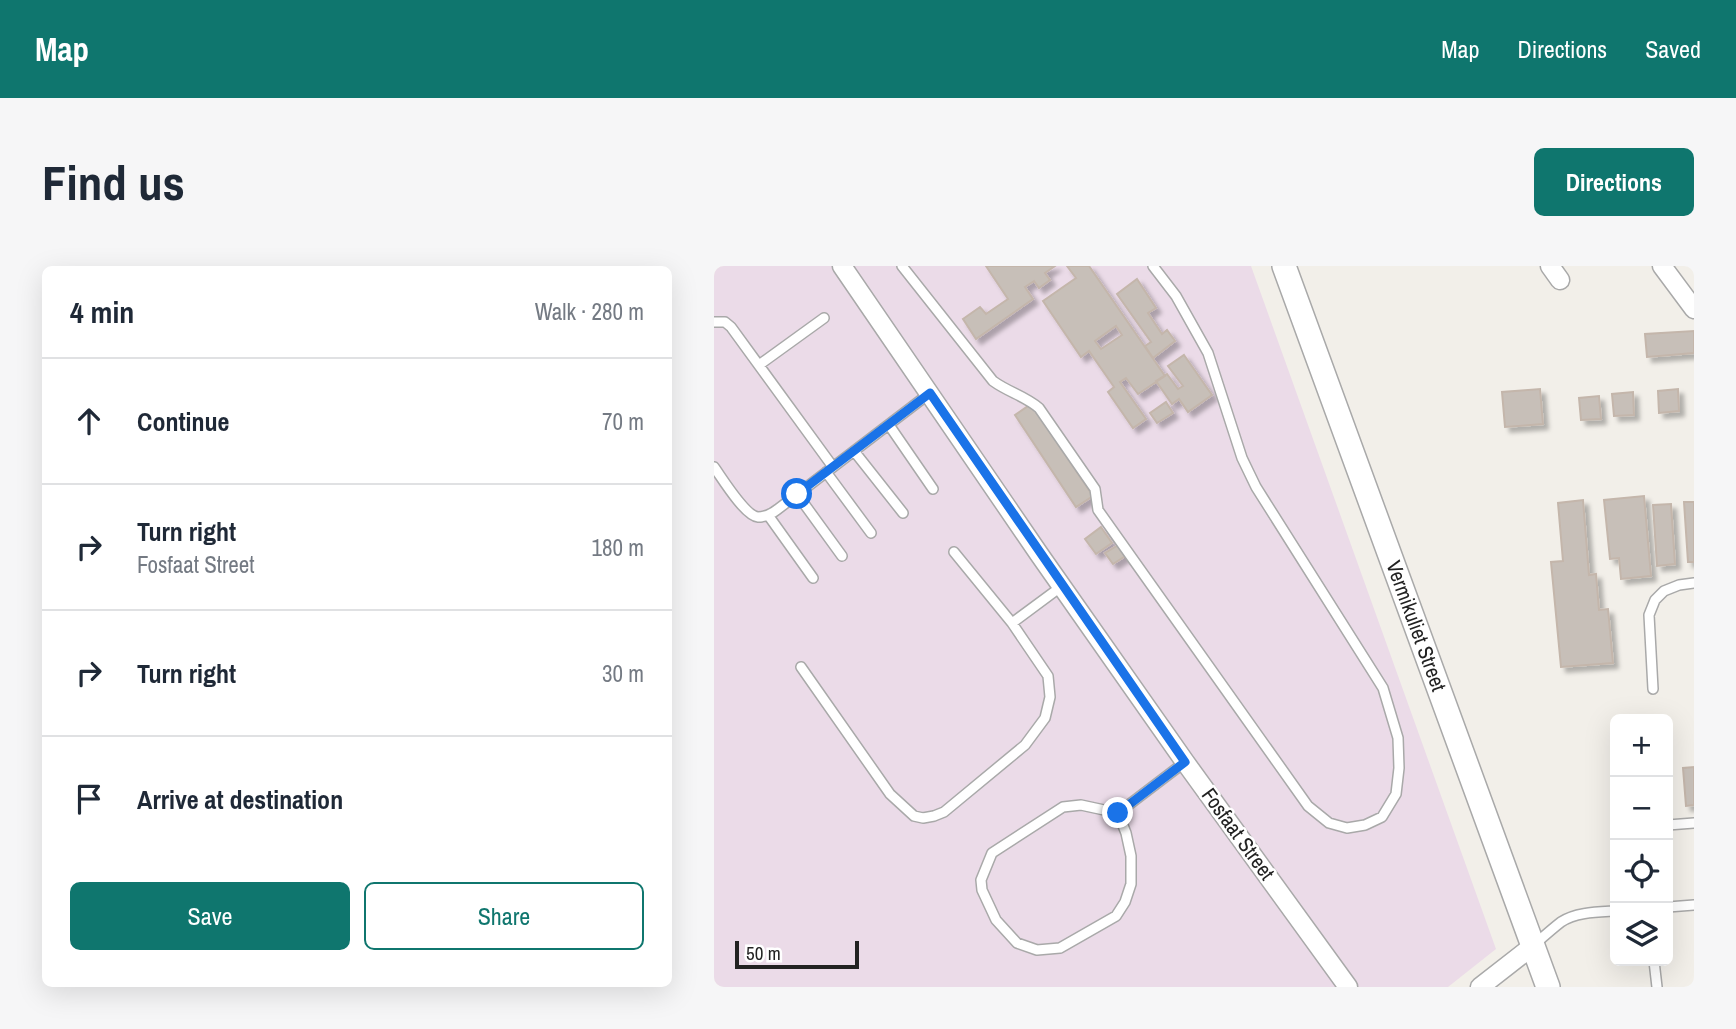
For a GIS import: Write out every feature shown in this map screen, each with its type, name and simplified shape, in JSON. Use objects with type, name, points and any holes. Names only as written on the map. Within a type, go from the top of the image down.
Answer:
[{"type":"street","name":"Fosfaat Street","points":[[842,266],[1185,762],[1348,987]]},
{"type":"street","name":"Vermikuliet Street","points":[[1284,266],[1548,987]]},
{"type":"street","points":[[1662,266],[1694,309]]},
{"type":"street","points":[[1480,987],[1534,945]]},
{"type":"lane","points":[[902,266],[993,382],[1005,390],[1028,398],[1038,408],[1095,489],[1098,510],[1308,806],[1329,823],[1347,828],[1365,825],[1382,817],[1395,794],[1399,768],[1398,738],[1384,688],[1256,487],[1242,458],[1208,353],[1176,296],[1153,266]]},
{"type":"lane","points":[[759,365],[824,318]]},
{"type":"lane","points":[[714,321],[724,322],[731,327],[759,365],[870,533]]},
{"type":"lane","points":[[714,467],[748,513],[758,517],[768,515],[930,393]]},
{"type":"lane","points":[[889,425],[933,489]]},
{"type":"lane","points":[[854,451],[903,513]]},
{"type":"lane","points":[[797,494],[842,556]]},
{"type":"lane","points":[[768,515],[813,578]]},
{"type":"lane","points":[[801,667],[890,794],[914,816],[923,818],[944,812],[1025,745],[1045,718],[1050,697],[1048,677],[1012,623],[954,552]]},
{"type":"lane","points":[[1653,689],[1649,615],[1664,591],[1694,583]]},
{"type":"lane","points":[[1012,623],[1062,586]]},
{"type":"lane","points":[[1118,813],[1131,856],[1131,884],[1125,902],[1116,915],[1060,948],[1037,950],[1017,943],[996,920],[982,890],[981,880],[992,853],[1063,807],[1081,805],[1118,813],[1185,762]]},
{"type":"lane","points":[[1673,825],[1694,823]]},
{"type":"lane","points":[[1673,907],[1694,905]]},
{"type":"lane","points":[[1534,945],[1568,918],[1610,911]]},
{"type":"lane","points":[[1655,966],[1657,987]]},
{"type":"shaded area","points":[[714,266],[1251,266],[1496,949],[1448,987],[714,987]]},
{"type":"building","points":[[986,266],[1055,266],[1045,273],[1050,280],[1039,288],[1034,281],[1025,287],[1033,299],[976,339],[963,319],[980,307],[986,314],[1008,299]]},
{"type":"building","points":[[1067,266],[1089,266],[1165,376],[1138,394],[1126,378],[1120,382],[1146,419],[1133,428],[1108,392],[1114,387],[1089,351],[1081,357],[1043,301],[1076,278]],"holes":[[[1116,326],[1122,335],[1101,349],[1095,341]]]},
{"type":"building","points":[[1137,279],[1156,308],[1148,313],[1162,334],[1167,330],[1175,341],[1153,358],[1145,346],[1151,342],[1117,294]]},
{"type":"building","points":[[1694,331],[1694,353],[1647,357],[1645,334]]},
{"type":"building","points":[[1184,355],[1212,395],[1188,412],[1179,399],[1172,404],[1156,381],[1167,374],[1178,389],[1183,386],[1168,366]]},
{"type":"building","points":[[1540,389],[1543,424],[1505,427],[1502,392]]},
{"type":"building","points":[[1678,389],[1679,411],[1659,413],[1658,391]]},
{"type":"building","points":[[1633,392],[1634,415],[1614,416],[1612,394]]},
{"type":"building","points":[[1599,396],[1601,419],[1581,420],[1579,398]]},
{"type":"building","points":[[1166,402],[1173,413],[1157,423],[1150,413]]},
{"type":"building","points":[[1031,404],[1093,496],[1076,507],[1015,415]]},
{"type":"building","points":[[1644,496],[1651,576],[1621,579],[1619,558],[1610,559],[1604,500]]},
{"type":"building","points":[[1583,500],[1589,575],[1596,574],[1599,610],[1608,609],[1613,663],[1561,667],[1551,562],[1563,561],[1558,503]]},
{"type":"building","points":[[1684,502],[1694,502],[1694,562],[1688,562]]},
{"type":"building","points":[[1671,504],[1675,564],[1657,566],[1653,505]]},
{"type":"building","points":[[1101,527],[1112,543],[1096,554],[1085,539]]},
{"type":"building","points":[[1120,544],[1127,555],[1113,564],[1105,553]]},
{"type":"building","points":[[1694,767],[1694,805],[1686,806],[1683,768]]},
{"type":"route","points":[[797,494],[930,393],[1185,762],[1118,813]]}]
